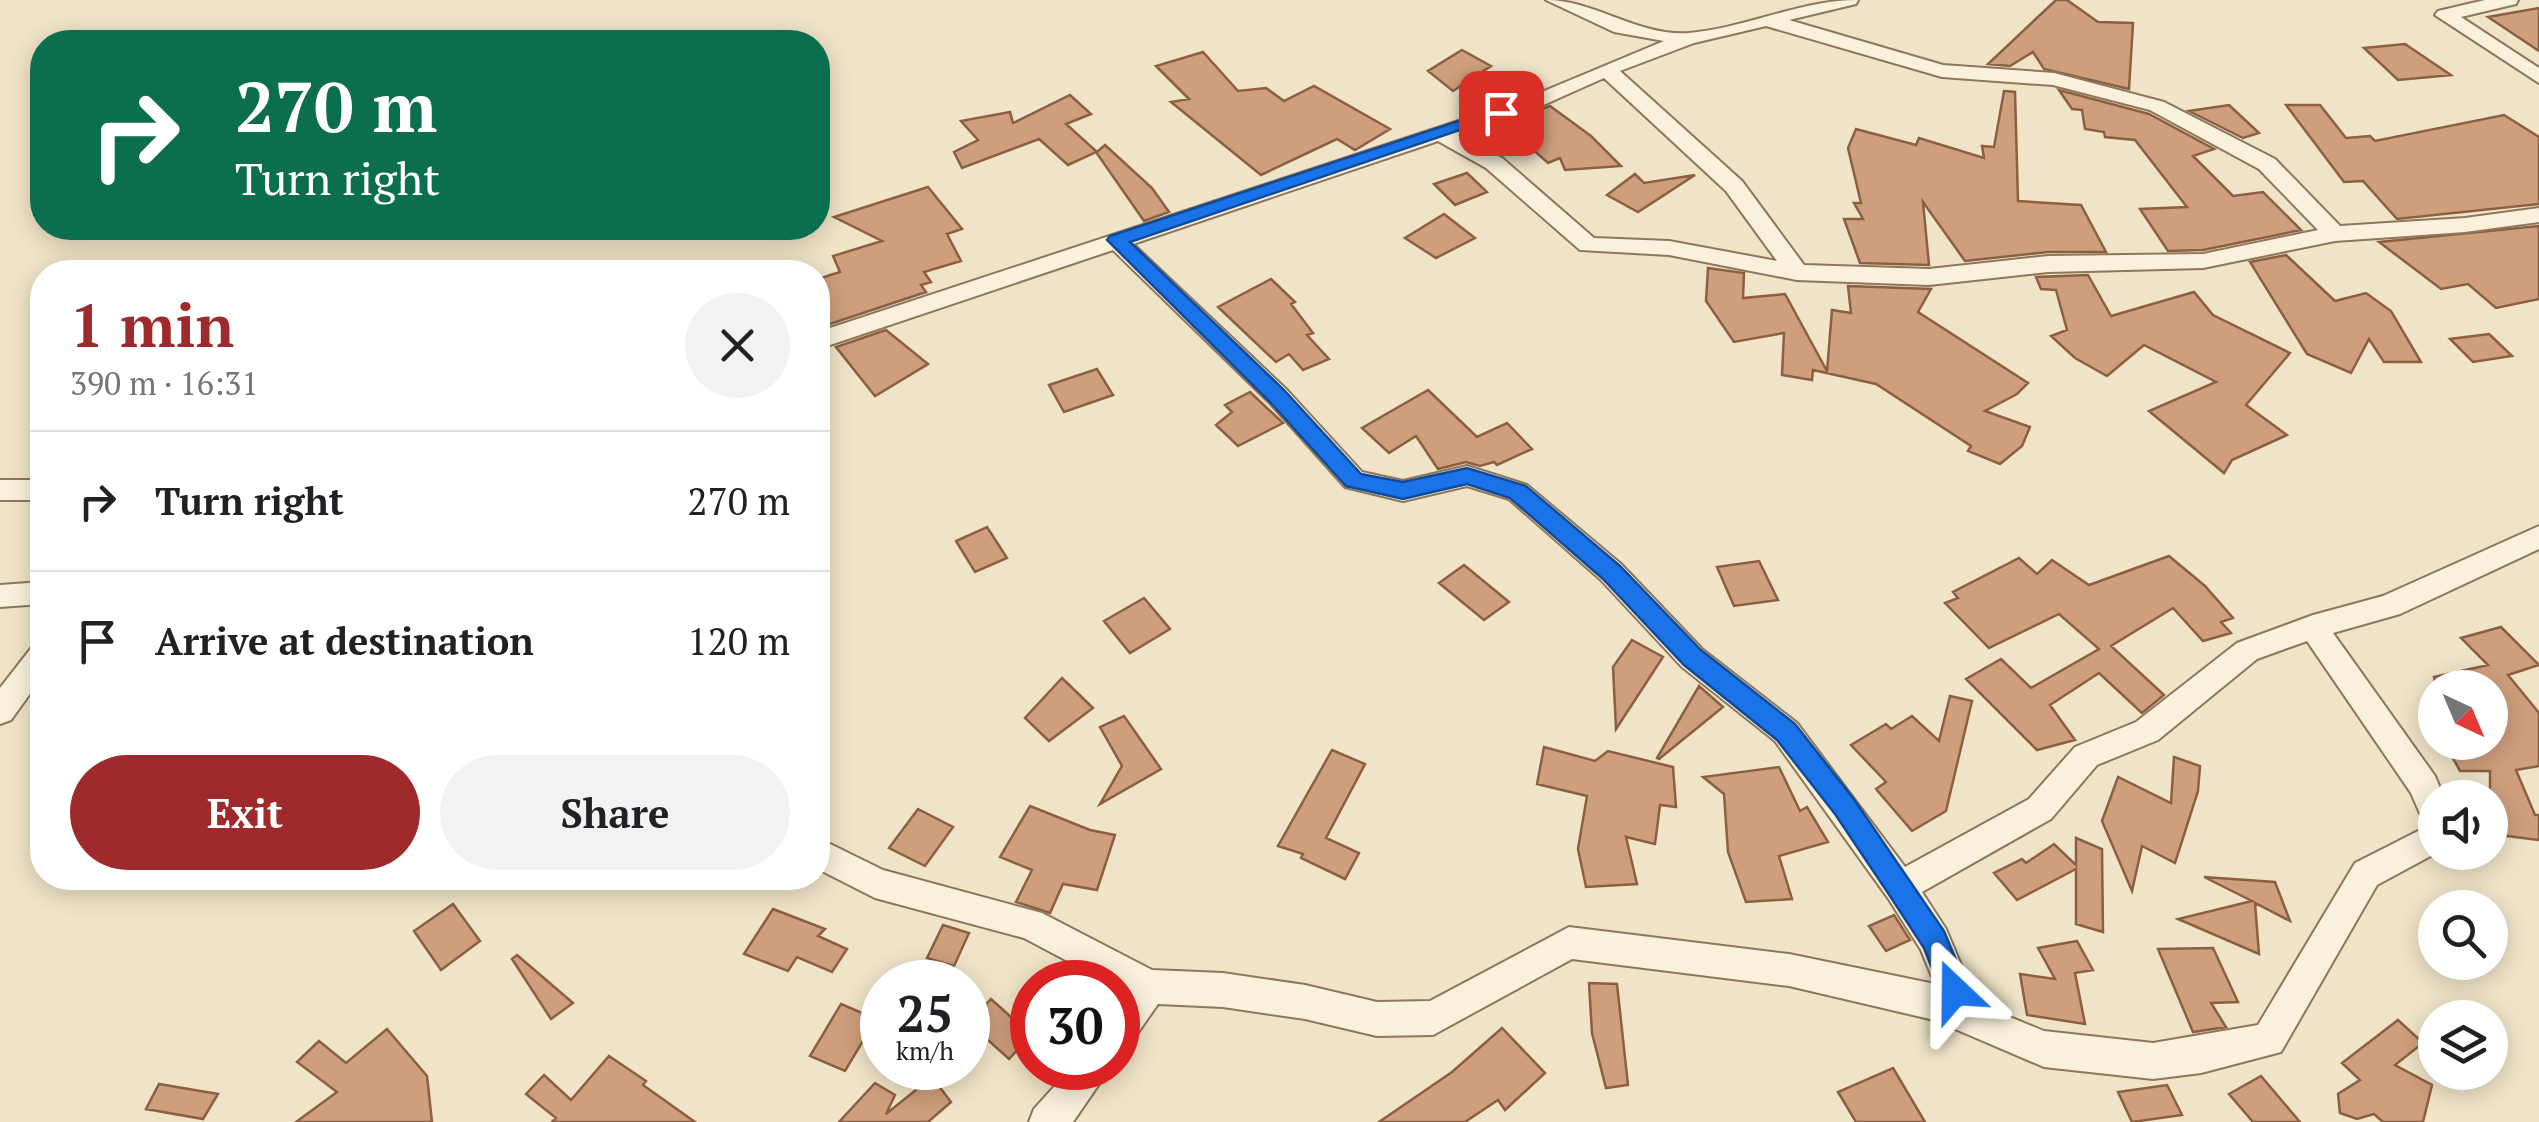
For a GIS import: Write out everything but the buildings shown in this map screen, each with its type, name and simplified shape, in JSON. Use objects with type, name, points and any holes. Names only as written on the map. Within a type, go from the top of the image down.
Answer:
[{"type":"street","points":[[1555,0],[1621,28],[1687,39]]},
{"type":"street","points":[[830,337],[1532,103],[1606,69],[1687,39],[1850,0]]},
{"type":"street","points":[[2438,7],[2509,0]]},
{"type":"street","points":[[2438,7],[2539,78]]},
{"type":"street","points":[[1770,20],[1942,70],[2054,79],[2158,106],[2267,164],[2335,234]]},
{"type":"street","points":[[1606,69],[1734,186],[1797,272]]},
{"type":"street","points":[[1439,133],[1494,163],[1588,245],[1669,248],[1797,272],[1929,277],[2048,264],[2203,261],[2335,234],[2465,225],[2539,215]]},
{"type":"street","points":[[1116,240],[1278,396],[1354,480],[1403,491],[1467,476],[1518,492],[1612,572],[1692,658],[1786,732],[1844,806],[1934,940],[1955,991],[1934,1004]]},
{"type":"street","points":[[0,490],[30,490]]},
{"type":"street","points":[[1900,888],[2040,809],[2086,756],[2147,731],[2247,651],[2313,627],[2390,606],[2539,537]]},
{"type":"street","points":[[0,596],[30,594]]},
{"type":"street","points":[[2313,627],[2420,780]]},
{"type":"street","points":[[0,711],[30,671]]},
{"type":"street","points":[[830,858],[888,887],[1030,924],[1150,986],[1223,990],[1306,1002],[1377,1020],[1432,1018],[1570,944],[1789,970],[1934,1004],[2044,1050],[2152,1060],[2201,1055],[2269,1040],[2366,874],[2418,847]]},
{"type":"street","points":[[1140,1000],[1150,986]]},
{"type":"street","points":[[1047,1122],[1076,1090]]},
{"type":"route","points":[[1501,113],[1116,240],[1278,396],[1354,480],[1403,491],[1467,476],[1518,492],[1612,572],[1692,658],[1786,732],[1844,806],[1934,940],[1955,991]]}]
